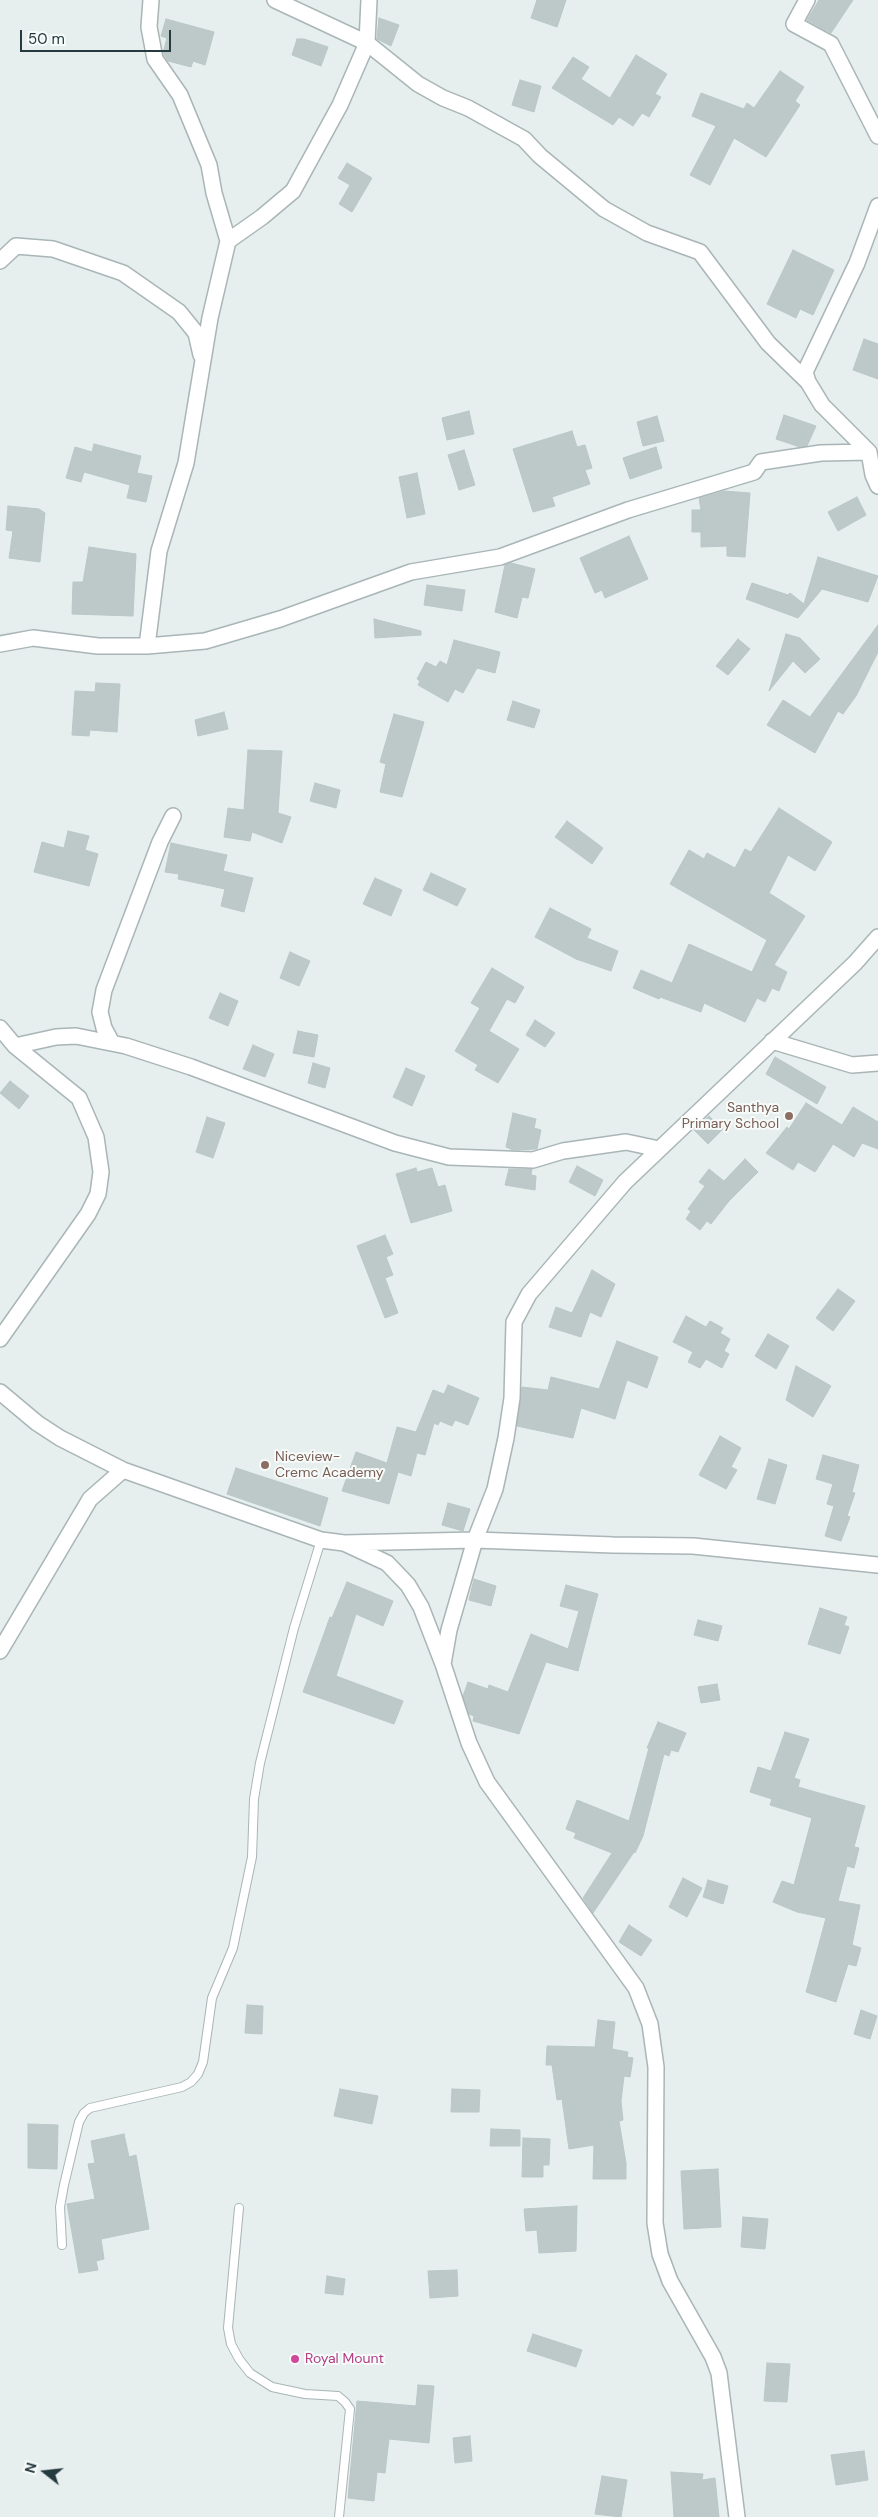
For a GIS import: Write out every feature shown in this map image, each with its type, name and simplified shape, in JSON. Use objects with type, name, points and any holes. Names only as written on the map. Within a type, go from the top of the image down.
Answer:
[{"type":"street","points":[[147,646],[159,551],[186,463],[210,318],[228,241],[214,193],[209,165],[194,126],[180,95],[155,59],[148,27],[151,0]]},
{"type":"street","points":[[275,0],[367,43],[418,84],[443,98],[468,108],[524,139],[540,156],[604,209],[647,233],[700,252],[768,343],[808,382]]},
{"type":"street","points":[[228,241],[262,218],[293,191],[340,105],[367,43],[370,0]]},
{"type":"street","points":[[807,0],[794,24],[831,44],[878,136]]},
{"type":"street","points":[[878,208],[857,264],[805,372],[808,382],[822,406],[869,452],[873,475],[878,486]]},
{"type":"street","points":[[0,261],[16,246],[44,248],[53,249],[123,273],[179,312],[196,333],[202,364]]},
{"type":"street","points":[[0,644],[34,638],[98,646],[147,646],[205,641],[280,619],[411,572],[500,557],[636,508],[754,472],[761,462],[821,453],[869,452]]},
{"type":"street","points":[[112,1043],[104,1028],[100,1012],[104,990],[160,842],[173,816]]},
{"type":"street","points":[[443,1664],[449,1630],[475,1540],[495,1489],[512,1398],[514,1322],[529,1294],[626,1182],[855,963],[878,937]]},
{"type":"street","points":[[0,1028],[15,1046],[80,1098],[96,1137],[101,1172],[98,1194],[88,1214],[0,1339]]},
{"type":"street","points":[[15,1046],[76,1036],[112,1043],[191,1067],[395,1143],[449,1157],[533,1160],[563,1151],[626,1142],[659,1149]]},
{"type":"street","points":[[772,1041],[852,1065],[878,1063]]},
{"type":"street","points":[[0,1392],[52,1433],[123,1470],[321,1540],[344,1543],[475,1540],[693,1546],[878,1565]]},
{"type":"street","points":[[0,1652],[90,1499],[123,1470]]},
{"type":"street","points":[[344,1543],[387,1563],[408,1585],[421,1607],[443,1664],[469,1743],[487,1782],[636,1988],[650,2024],[656,2067],[655,2222],[660,2254],[670,2281],[713,2357],[719,2373],[737,2517]]},
{"type":"lane","points":[[62,2244],[60,2207],[79,2122],[84,2113],[90,2108],[182,2087],[191,2082],[198,2074],[203,2062],[212,1998],[232,1948],[252,1857],[254,1799],[260,1763],[294,1628],[321,1540]]},
{"type":"lane","points":[[238,2208],[228,2328],[231,2344],[239,2360],[250,2373],[272,2387],[305,2394],[338,2396],[350,2408],[339,2517]]},
{"type":"building","points":[[537,0],[566,0],[557,27],[531,18]]},
{"type":"building","points":[[819,0],[853,0],[831,33],[807,20]]},
{"type":"building","points":[[379,18],[399,25],[391,46],[377,39]]},
{"type":"building","points":[[166,19],[214,32],[205,65],[193,61],[191,67],[168,61],[163,53],[167,38],[161,36]]},
{"type":"building","points":[[297,39],[304,39],[328,47],[321,66],[292,55]]},
{"type":"building","points":[[636,55],[667,74],[655,94],[661,97],[649,117],[642,113],[633,126],[619,117],[613,125],[552,88],[573,57],[589,67],[581,79],[610,98]]},
{"type":"building","points":[[780,71],[804,87],[795,101],[800,105],[766,157],[734,138],[710,185],[690,175],[716,126],[692,116],[701,93],[744,109],[747,103],[754,108]]},
{"type":"building","points":[[520,80],[541,86],[534,112],[512,105]]},
{"type":"building","points":[[347,163],[372,178],[352,212],[339,204],[350,185],[338,178]]},
{"type":"building","points":[[793,250],[834,270],[813,315],[800,309],[796,318],[767,304]]},
{"type":"building","points":[[864,339],[878,344],[878,379],[853,370]]},
{"type":"building","points":[[469,411],[474,434],[447,440],[442,418]]},
{"type":"building","points":[[784,415],[816,426],[807,446],[800,447],[776,439]]},
{"type":"building","points":[[657,416],[664,441],[643,446],[637,422]]},
{"type":"building","points":[[572,431],[577,447],[585,445],[592,468],[585,470],[590,484],[552,497],[555,506],[533,512],[513,449]]},
{"type":"building","points":[[94,444],[141,456],[137,473],[152,476],[146,502],[127,498],[130,485],[84,472],[81,482],[66,478],[75,447],[92,452]]},
{"type":"building","points":[[656,447],[662,468],[630,479],[623,458]]},
{"type":"building","points":[[464,450],[475,485],[459,490],[448,455]]},
{"type":"building","points":[[417,473],[425,514],[407,518],[399,477]]},
{"type":"building","points":[[724,491],[750,493],[745,557],[727,556],[727,546],[701,547],[701,532],[692,532],[692,510],[701,510],[699,498]]},
{"type":"building","points":[[857,497],[866,515],[838,531],[828,512]]},
{"type":"building","points":[[8,506],[39,509],[45,513],[40,562],[9,558],[13,531],[6,530]]},
{"type":"building","points":[[629,536],[648,579],[605,598],[602,590],[595,593],[580,558]]},
{"type":"building","points":[[89,547],[136,554],[133,616],[72,614],[73,582],[83,582]]},
{"type":"building","points":[[818,557],[878,576],[868,602],[822,589],[798,618],[746,599],[752,583],[788,595],[790,593],[804,604]]},
{"type":"building","points":[[511,563],[535,569],[528,598],[522,597],[517,618],[495,612],[505,565]]},
{"type":"building","points":[[427,585],[465,590],[462,611],[424,605]]},
{"type":"building","points":[[374,619],[421,631],[421,635],[375,638]]},
{"type":"building","points":[[878,625],[878,652],[856,696],[843,714],[838,711],[815,753],[767,725],[783,700],[810,717]]},
{"type":"building","points":[[786,634],[800,638],[820,659],[805,673],[793,661],[769,691]]},
{"type":"building","points":[[738,639],[750,649],[728,675],[716,666]]},
{"type":"building","points":[[454,640],[500,652],[495,673],[477,668],[463,693],[455,689],[448,702],[418,685],[420,681],[417,679],[426,662],[436,667],[440,661],[447,665]]},
{"type":"building","points":[[96,683],[120,684],[117,732],[90,730],[89,736],[72,735],[75,691],[95,692]]},
{"type":"building","points":[[513,701],[540,710],[534,728],[507,720]]},
{"type":"building","points":[[224,712],[228,729],[198,736],[195,720]]},
{"type":"building","points":[[394,714],[424,722],[402,797],[380,792],[386,764],[380,762]]},
{"type":"building","points":[[248,750],[282,751],[278,813],[291,817],[282,843],[252,832],[250,841],[224,837],[228,808],[244,810]]},
{"type":"building","points":[[315,783],[340,790],[336,808],[310,801]]},
{"type":"building","points":[[779,808],[832,842],[815,871],[788,855],[769,893],[805,916],[774,965],[787,972],[779,991],[772,988],[765,1002],[757,998],[745,1022],[704,1003],[701,1012],[660,997],[659,999],[633,988],[641,970],[672,983],[689,944],[752,972],[767,940],[670,884],[689,850],[704,859],[707,853],[735,868],[745,849],[751,852]]},
{"type":"building","points":[[567,821],[603,848],[592,864],[555,837]]},
{"type":"building","points":[[68,831],[89,836],[85,850],[98,854],[89,886],[34,872],[42,842],[64,848]]},
{"type":"building","points":[[171,843],[227,855],[223,871],[253,878],[244,912],[221,906],[225,889],[178,879],[179,874],[165,872]]},
{"type":"building","points":[[431,873],[466,889],[457,906],[423,890]]},
{"type":"building","points":[[375,878],[402,890],[391,916],[363,904]]},
{"type":"building","points":[[550,908],[591,929],[587,938],[618,951],[611,971],[576,959],[535,937]]},
{"type":"building","points":[[290,952],[310,961],[299,986],[280,978]]},
{"type":"building","points":[[492,968],[524,987],[515,1003],[507,999],[489,1031],[519,1049],[498,1083],[475,1070],[478,1065],[455,1051],[480,1008],[471,1003]]},
{"type":"building","points":[[220,993],[238,1001],[228,1026],[209,1018]]},
{"type":"building","points":[[535,1020],[555,1033],[545,1047],[526,1035]]},
{"type":"building","points":[[298,1031],[318,1035],[314,1057],[293,1053]]},
{"type":"building","points":[[253,1045],[274,1054],[265,1077],[243,1069]]},
{"type":"building","points":[[775,1057],[826,1087],[817,1104],[766,1074]]},
{"type":"building","points":[[313,1063],[330,1068],[325,1088],[308,1083]]},
{"type":"building","points":[[406,1068],[425,1076],[412,1106],[393,1097]]},
{"type":"building","points":[[10,1081],[29,1096],[19,1109],[0,1093]]},
{"type":"building","points":[[806,1103],[842,1125],[853,1107],[878,1122],[878,1149],[862,1143],[854,1157],[833,1144],[815,1172],[798,1162],[793,1170],[766,1153],[787,1127],[789,1129]]},
{"type":"building","points":[[513,1113],[536,1119],[534,1128],[541,1130],[537,1149],[513,1150],[506,1147]]},
{"type":"building","points":[[709,1116],[723,1129],[708,1144],[694,1130]]},
{"type":"building","points":[[207,1117],[225,1123],[213,1158],[196,1152]]},
{"type":"building","points":[[745,1159],[758,1172],[729,1201],[711,1224],[707,1221],[700,1230],[686,1219],[691,1211],[688,1209],[705,1186],[699,1182],[709,1169],[724,1181]]},
{"type":"building","points":[[577,1166],[603,1180],[595,1196],[569,1182]]},
{"type":"building","points":[[416,1168],[417,1172],[432,1168],[438,1187],[445,1185],[452,1211],[411,1223],[396,1174]]},
{"type":"building","points":[[509,1169],[532,1169],[531,1175],[536,1176],[535,1190],[505,1185]]},
{"type":"building","points":[[385,1235],[393,1254],[386,1257],[393,1275],[385,1278],[398,1313],[385,1318],[357,1246]]},
{"type":"building","points":[[592,1270],[615,1284],[601,1317],[590,1312],[581,1337],[549,1327],[556,1307],[572,1313]]},
{"type":"building","points":[[838,1289],[855,1301],[833,1331],[816,1318]]},
{"type":"building","points":[[686,1316],[706,1327],[710,1321],[723,1328],[720,1333],[730,1339],[724,1351],[729,1354],[722,1368],[706,1359],[700,1368],[688,1362],[693,1352],[673,1342]]},
{"type":"building","points":[[768,1334],[789,1346],[776,1369],[755,1356]]},
{"type":"building","points":[[617,1341],[658,1357],[647,1388],[627,1380],[615,1419],[581,1408],[573,1438],[517,1426],[522,1387],[548,1390],[551,1377],[599,1389]]},
{"type":"building","points":[[796,1366],[831,1386],[813,1417],[786,1400]]},
{"type":"building","points":[[448,1385],[479,1398],[468,1425],[455,1420],[452,1426],[440,1421],[438,1425],[434,1423],[425,1455],[417,1453],[411,1476],[398,1472],[389,1504],[342,1491],[356,1452],[387,1463],[397,1427],[416,1432],[433,1390],[444,1394]]},
{"type":"building","points":[[720,1436],[741,1448],[731,1467],[737,1470],[726,1489],[699,1475]]},
{"type":"building","points":[[823,1455],[859,1465],[852,1492],[855,1493],[847,1516],[850,1517],[841,1541],[825,1536],[834,1506],[827,1504],[833,1484],[816,1479]]},
{"type":"building","points":[[769,1459],[787,1465],[775,1504],[757,1499]]},
{"type":"building","points":[[236,1468],[328,1498],[320,1526],[227,1494]]},
{"type":"building","points":[[448,1503],[470,1509],[463,1531],[442,1525]]},
{"type":"building","points":[[474,1579],[496,1586],[491,1606],[469,1600]]},
{"type":"building","points":[[347,1582],[393,1601],[383,1626],[356,1614],[336,1676],[403,1701],[394,1724],[303,1692],[330,1617],[332,1618]]},
{"type":"building","points":[[566,1585],[598,1594],[578,1671],[546,1662],[519,1734],[473,1721],[474,1716],[469,1714],[463,1696],[468,1682],[488,1689],[489,1685],[508,1692],[531,1634],[568,1649],[579,1611],[560,1606]]},
{"type":"building","points":[[820,1608],[847,1617],[844,1625],[849,1627],[840,1654],[808,1644]]},
{"type":"building","points":[[698,1620],[722,1626],[718,1641],[694,1635]]},
{"type":"building","points":[[717,1684],[720,1700],[701,1703],[698,1687]]},
{"type":"building","points":[[658,1722],[686,1733],[678,1752],[671,1750],[669,1756],[664,1754],[643,1836],[635,1853],[593,1913],[583,1898],[612,1853],[574,1838],[576,1833],[566,1829],[577,1800],[629,1821],[649,1748],[647,1748]]},
{"type":"building","points":[[785,1732],[809,1739],[794,1778],[800,1780],[798,1787],[865,1806],[854,1847],[859,1848],[854,1868],[847,1866],[838,1901],[860,1905],[852,1945],[861,1948],[856,1966],[848,1964],[836,2002],[806,1992],[826,1918],[797,1912],[773,1902],[782,1881],[794,1885],[812,1818],[770,1805],[772,1799],[750,1792],[758,1767],[771,1771]]},
{"type":"building","points":[[683,1878],[702,1888],[687,1917],[669,1907]]},
{"type":"building","points":[[708,1880],[728,1886],[723,1904],[703,1897]]},
{"type":"building","points":[[629,1925],[652,1940],[641,1956],[619,1942]]},
{"type":"building","points":[[247,2005],[263,2006],[262,2034],[245,2033]]},
{"type":"building","points":[[861,2010],[877,2016],[870,2039],[854,2034]]},
{"type":"building","points":[[598,2020],[615,2022],[612,2049],[628,2052],[627,2057],[633,2058],[630,2077],[624,2076],[621,2101],[623,2120],[619,2121],[626,2163],[626,2179],[593,2179],[594,2145],[569,2149],[562,2099],[557,2100],[552,2065],[546,2065],[547,2046],[595,2047]]},
{"type":"building","points":[[340,2089],[378,2096],[372,2124],[334,2116]]},
{"type":"building","points":[[452,2089],[480,2090],[479,2112],[451,2112]]},
{"type":"building","points":[[28,2124],[58,2125],[57,2169],[28,2168]]},
{"type":"building","points":[[491,2129],[520,2130],[520,2146],[490,2146]]},
{"type":"building","points":[[124,2134],[129,2157],[136,2155],[149,2229],[101,2239],[104,2259],[96,2261],[98,2270],[79,2273],[67,2204],[95,2199],[88,2164],[95,2163],[91,2141]]},
{"type":"building","points":[[523,2138],[550,2139],[549,2165],[543,2165],[543,2177],[522,2177]]},
{"type":"building","points":[[718,2169],[721,2227],[684,2229],[681,2171]]},
{"type":"building","points":[[577,2206],[576,2251],[539,2253],[537,2230],[526,2231],[524,2209]]},
{"type":"building","points":[[743,2217],[768,2219],[765,2249],[741,2247]]},
{"type":"building","points":[[457,2270],[458,2296],[430,2298],[428,2271]]},
{"type":"building","points":[[327,2276],[345,2279],[343,2295],[325,2293]]},
{"type":"building","points":[[533,2334],[582,2350],[576,2367],[527,2351]]},
{"type":"building","points":[[767,2363],[790,2364],[787,2402],[764,2401]]},
{"type":"building","points":[[418,2385],[434,2386],[429,2443],[389,2439],[385,2473],[377,2472],[374,2501],[348,2498],[357,2401],[416,2406]]},
{"type":"building","points":[[470,2436],[472,2461],[455,2463],[453,2438]]},
{"type":"building","points":[[864,2451],[868,2480],[836,2485],[831,2455]]},
{"type":"building","points":[[671,2472],[703,2474],[702,2480],[715,2478],[719,2517],[674,2517]]},
{"type":"building","points":[[602,2476],[627,2480],[621,2517],[595,2514]]},
{"type":"place","name":"Santhya Primary School","points":[[789,1116]]},
{"type":"place","name":"Niceview- Cremc Academy","points":[[265,1465]]},
{"type":"place","name":"Royal Mount","points":[[295,2359]]}]
